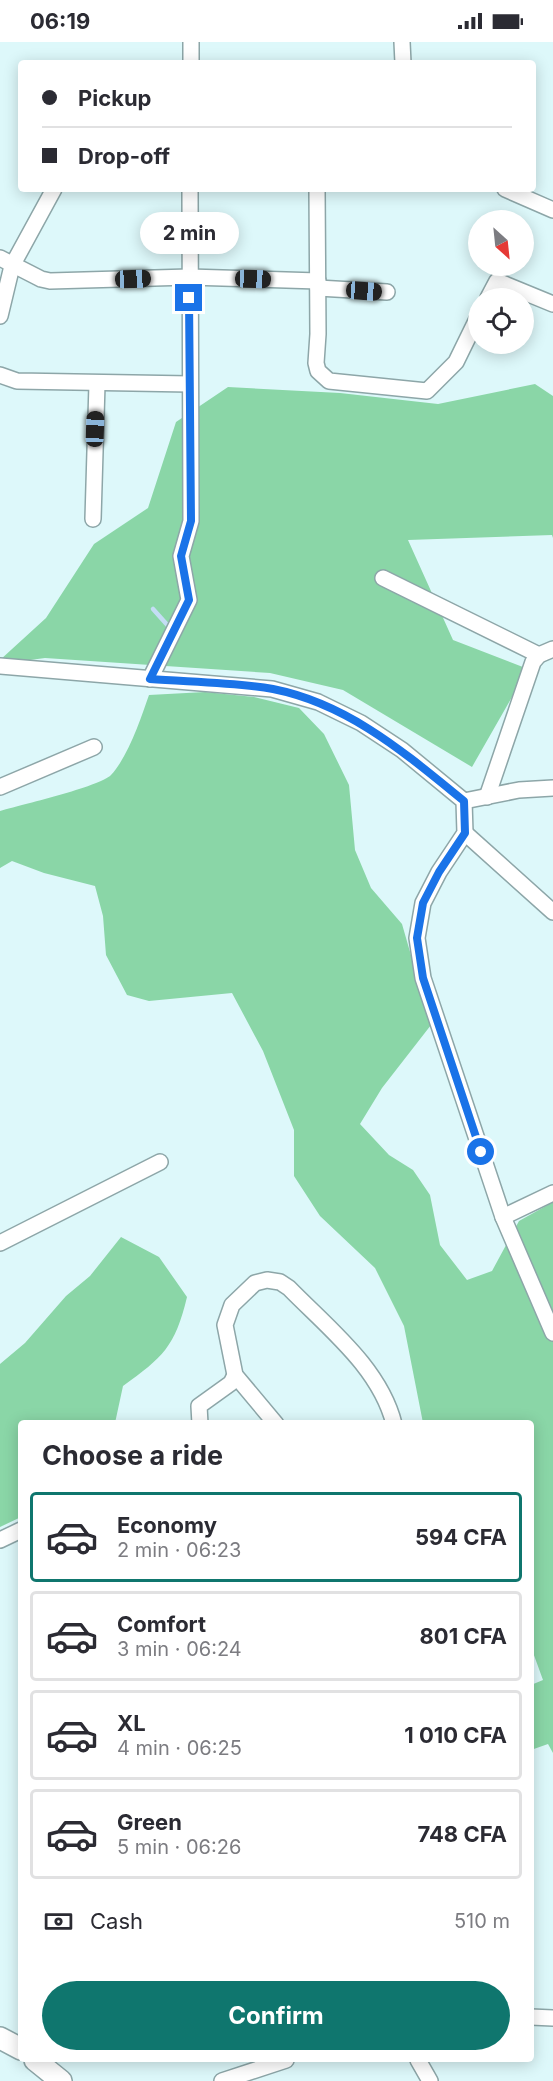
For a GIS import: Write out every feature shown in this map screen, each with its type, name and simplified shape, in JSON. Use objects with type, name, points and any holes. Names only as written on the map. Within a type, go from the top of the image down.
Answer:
[{"type":"main road","points":[[37,2062],[60,2081]]},
{"type":"street","points":[[191,42],[191,60]]},
{"type":"street","points":[[402,42],[403,60]]},
{"type":"street","points":[[0,316],[6,262],[52,192]]},
{"type":"street","points":[[150,679],[189,600],[181,556],[191,521],[190,192]]},
{"type":"street","points":[[317,192],[316,363],[318,371],[328,381],[427,391],[456,362],[468,337]]},
{"type":"street","points":[[512,192],[553,210]]},
{"type":"street","points":[[6,262],[50,281],[189,277],[318,284],[387,292]]},
{"type":"street","points":[[493,288],[497,281],[514,288]]},
{"type":"street","points":[[534,296],[553,304]]},
{"type":"street","points":[[0,375],[17,381],[190,384]]},
{"type":"street","points":[[93,519],[97,384]]},
{"type":"street","points":[[383,578],[546,652],[533,662],[487,797]]},
{"type":"street","points":[[0,666],[272,689],[318,702],[361,723],[394,744],[464,801],[519,790],[553,788]]},
{"type":"street","points":[[0,787],[94,747]]},
{"type":"street","points":[[464,801],[465,833],[439,872],[423,903],[417,938],[423,978],[503,1217],[553,1333]]},
{"type":"street","points":[[465,833],[553,912]]},
{"type":"street","points":[[0,1243],[160,1162]]},
{"type":"street","points":[[503,1217],[553,1193]]},
{"type":"street","points":[[273,1420],[236,1375],[225,1325],[226,1314],[232,1305],[255,1283],[267,1280],[280,1282],[289,1288],[363,1365],[381,1389],[393,1420]]},
{"type":"street","points":[[200,1420],[199,1406],[231,1383],[236,1375]]},
{"type":"street","points":[[0,1540],[18,1531]]},
{"type":"street","points":[[534,2017],[553,2018]]},
{"type":"street","points":[[222,2081],[280,2062]]},
{"type":"street","points":[[419,2062],[430,2081]]},
{"type":"green space","points":[[535,384],[553,396],[553,538],[552,535],[408,540],[453,640],[528,669],[472,767],[343,690],[270,673],[45,658],[0,664],[0,660],[46,618],[94,544],[148,508],[176,422],[228,387],[340,393],[438,404]]},
{"type":"green space","points":[[205,692],[254,697],[299,708],[324,734],[349,785],[355,850],[371,888],[402,924],[431,1025],[382,1088],[360,1124],[389,1155],[413,1170],[430,1195],[440,1245],[467,1280],[492,1271],[519,1221],[553,1202],[553,1753],[548,1744],[534,1749],[534,1684],[543,1680],[534,1655],[534,1420],[422,1420],[404,1326],[375,1268],[320,1216],[294,1176],[294,1130],[263,1051],[232,993],[149,1001],[127,995],[106,955],[103,916],[95,886],[44,873],[12,861],[0,868],[0,811],[76,790],[104,780],[111,775],[128,748],[149,695]]},
{"type":"green space","points":[[121,1237],[159,1257],[187,1297],[178,1328],[158,1358],[123,1386],[116,1420],[18,1420],[18,1518],[0,1527],[0,1364],[25,1343],[66,1296],[90,1276]]},
{"type":"waterway","points":[[153,609],[170,628]]},
{"type":"route","points":[[189,298],[191,521],[181,556],[181,567],[189,600],[150,679],[272,689],[318,702],[361,723],[402,750],[464,801],[465,833],[439,872],[423,903],[417,938],[423,978],[481,1152]]}]
